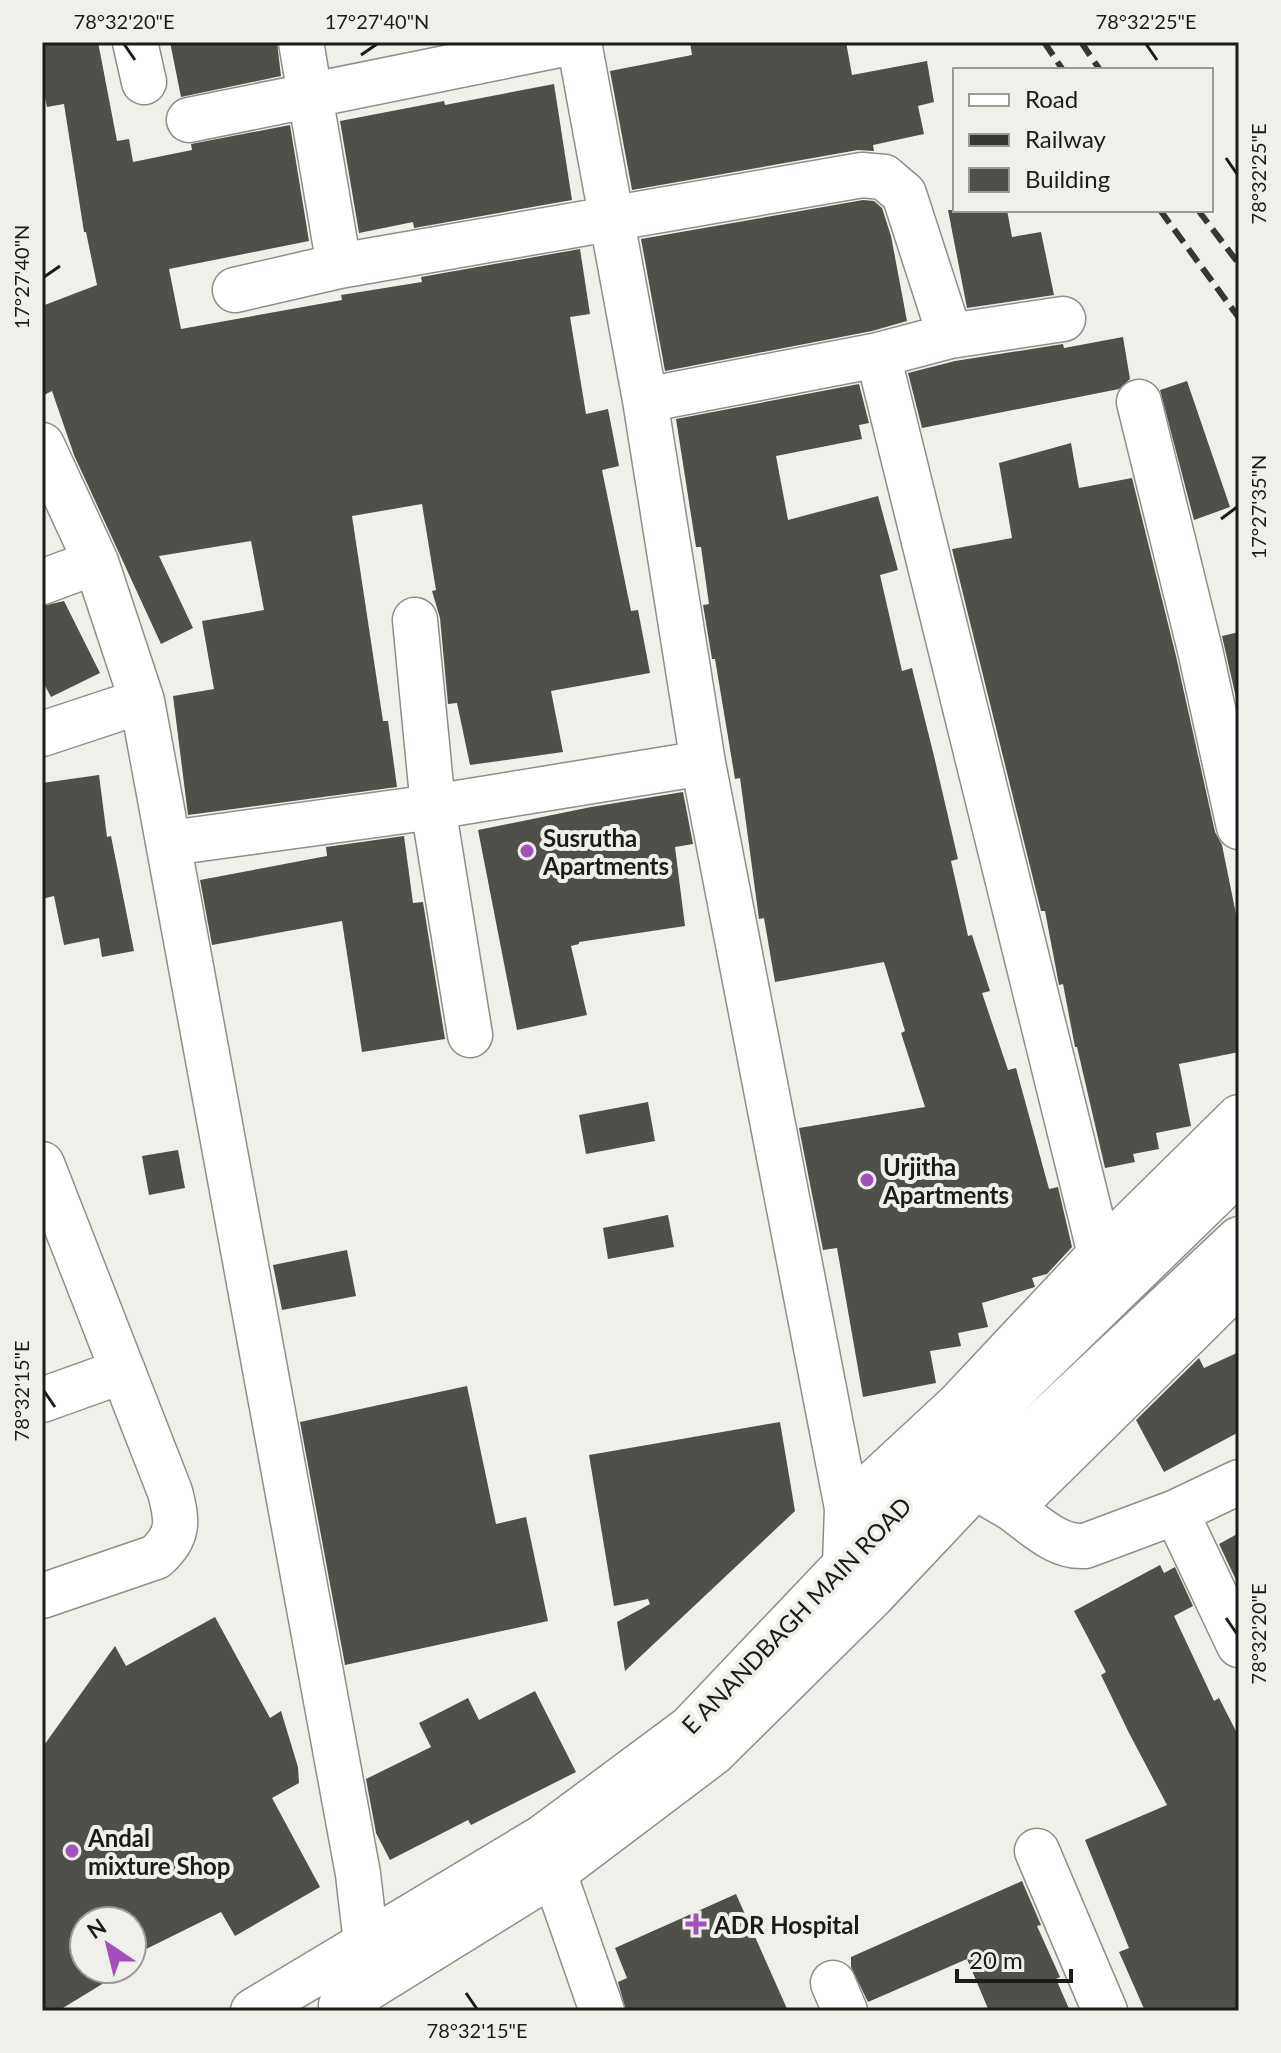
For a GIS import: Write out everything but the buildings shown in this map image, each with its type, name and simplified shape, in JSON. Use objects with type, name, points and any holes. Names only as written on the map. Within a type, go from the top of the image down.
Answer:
[{"type":"street","points":[[301,42],[339,266]]},
{"type":"street","points":[[189,120],[311,96],[400,59],[576,42],[645,400],[703,763],[847,1508],[845,1565]]},
{"type":"street","points":[[235,290],[339,266],[862,175],[884,177],[904,194],[950,336]]},
{"type":"street","points":[[645,400],[878,355],[950,336],[1063,319]]},
{"type":"street","points":[[878,355],[1100,1254]]},
{"type":"street","points":[[1139,402],[1200,650],[1239,827]]},
{"type":"street","points":[[42,445],[96,562],[142,701],[170,843],[358,1874],[366,1943],[349,2006]]},
{"type":"street","points":[[42,582],[96,562]]},
{"type":"street","points":[[415,620],[433,807],[470,1035]]},
{"type":"street","points":[[42,734],[142,701]]},
{"type":"street","points":[[170,843],[433,807],[703,763]]},
{"type":"street","points":[[847,1508],[957,1406],[1100,1254],[1239,1117]]},
{"type":"street","name":"E ANANDBAGH MAIN ROAD","points":[[253,2011],[543,1837],[690,1728],[982,1421],[1239,1171]]},
{"type":"street","points":[[42,1596],[156,1557],[169,1545],[175,1532],[170,1492],[45,1181]]},
{"type":"street","name":"E ANANDBAGH MAIN ROAD","points":[[349,2006],[554,1873],[713,1753],[873,1595],[993,1497],[1239,1239]]},
{"type":"street","points":[[1239,1283],[993,1497],[1070,1547],[1085,1546],[1176,1512],[1239,1482]]},
{"type":"street","points":[[42,1400],[123,1371]]},
{"type":"street","points":[[1176,1512],[1239,1645]]},
{"type":"street","points":[[1037,1851],[1105,2011]]},
{"type":"street","points":[[554,1873],[602,2011]]},
{"type":"railway","points":[[1044,42],[1062,68]]},
{"type":"railway","points":[[1081,42],[1099,68]]},
{"type":"railway","points":[[1161,212],[1239,318]]},
{"type":"railway","points":[[1200,212],[1239,264]]},
{"type":"place","name":"Susrutha Apartments","points":[[527,851]]},
{"type":"place","name":"Urjitha Apartments","points":[[867,1180]]},
{"type":"place","name":"Andal mixture Shop","points":[[72,1851]]},
{"type":"place","name":"ADR Hospital","points":[[696,1924]]}]
